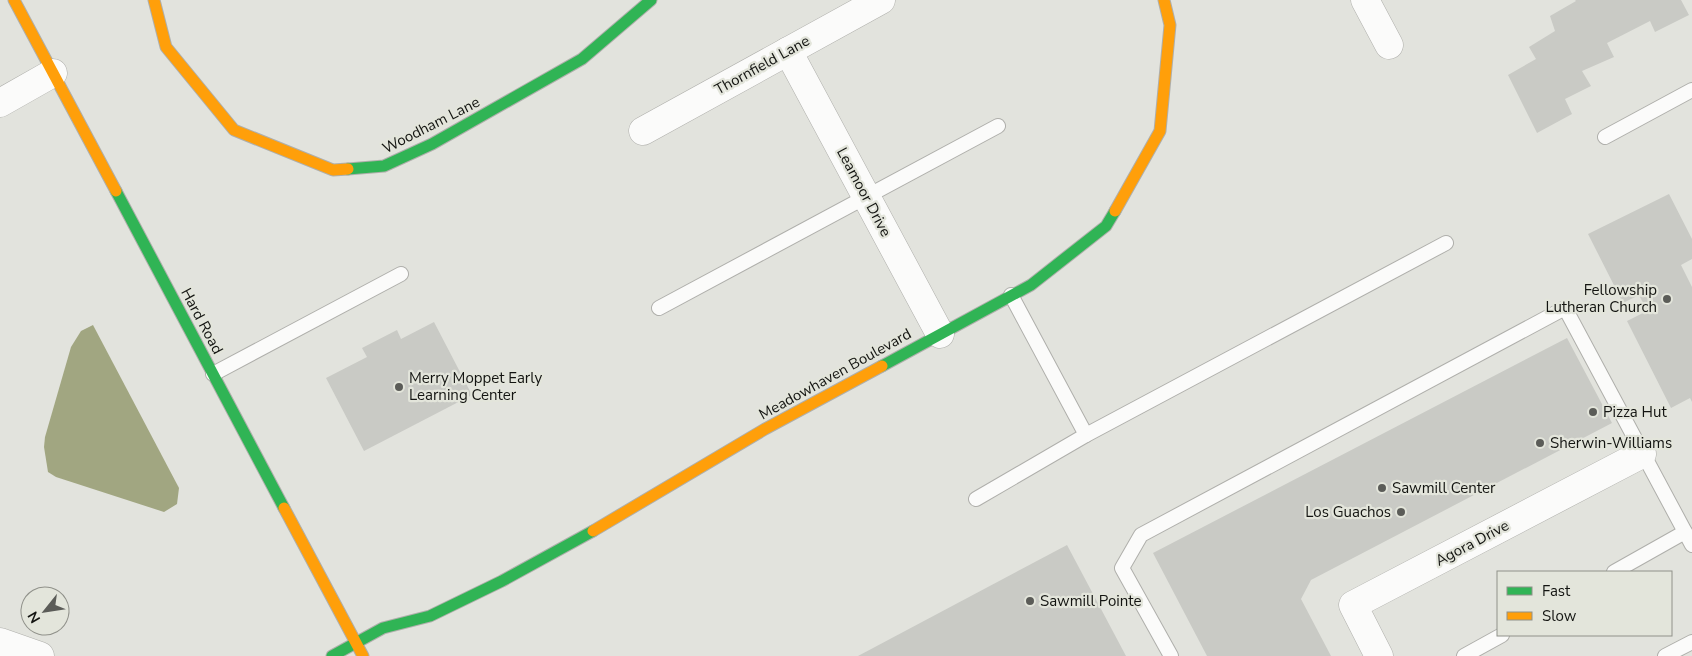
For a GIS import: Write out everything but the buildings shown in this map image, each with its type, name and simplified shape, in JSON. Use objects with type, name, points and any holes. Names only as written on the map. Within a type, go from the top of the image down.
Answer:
[{"type":"street","name":"Hard Road","points":[[14,0],[363,656]]},
{"type":"street","name":"Woodham Lane","points":[[154,0],[166,47],[234,130],[333,170],[384,166],[432,144],[582,59],[651,0]]},
{"type":"street","name":"Thornfield Lane","points":[[643,131],[882,0]]},
{"type":"street","name":"Meadowhaven Boulevard","points":[[332,656],[383,628],[430,616],[502,581],[609,522],[765,430],[1031,285],[1106,226],[1160,131],[1170,25],[1164,0]]},
{"type":"street","points":[[1364,0],[1389,45]]},
{"type":"street","name":"Leamoor Drive","points":[[788,51],[940,334]]},
{"type":"street","points":[[0,103],[53,73]]},
{"type":"street","name":"Agora Drive","points":[[1379,656],[1353,605],[1642,454]]},
{"type":"street","points":[[0,642],[40,656]]},
{"type":"lane","points":[[1605,137],[1692,90]]},
{"type":"lane","points":[[659,308],[998,126]]},
{"type":"lane","points":[[976,499],[1086,436],[1446,243]]},
{"type":"lane","points":[[213,374],[401,274]]},
{"type":"lane","points":[[1011,295],[1086,436]]},
{"type":"lane","points":[[1171,656],[1122,568],[1142,535],[1565,308],[1642,454],[1689,538],[1616,571]]},
{"type":"lane","points":[[1464,656],[1500,636]]},
{"type":"lane","points":[[1665,656],[1692,642]]},
{"type":"shaded area","points":[[93,325],[179,488],[177,504],[164,512],[56,477],[48,472],[44,447],[45,437],[71,347],[81,331]]},
{"type":"traffic: fast","points":[[348,169],[384,166],[432,144],[582,59],[651,0]]},
{"type":"traffic: fast","points":[[116,191],[284,508]]},
{"type":"traffic: fast","points":[[882,366],[1031,285],[1106,226],[1115,211]]},
{"type":"traffic: fast","points":[[332,656],[383,628],[430,616],[502,581],[593,531]]},
{"type":"traffic: slow","points":[[14,0],[116,191]]},
{"type":"traffic: slow","points":[[154,0],[166,47],[234,130],[333,170],[348,169]]},
{"type":"traffic: slow","points":[[1115,211],[1160,131],[1170,25],[1164,0]]},
{"type":"traffic: slow","points":[[593,531],[765,429],[882,366]]},
{"type":"traffic: slow","points":[[284,508],[363,656]]},
{"type":"place","name":"Fellowship Lutheran Church","points":[[1667,299]]},
{"type":"place","name":"Merry Moppet Early Learning Center","points":[[399,387]]},
{"type":"place","name":"Pizza Hut","points":[[1593,412]]},
{"type":"place","name":"Sherwin-Williams","points":[[1540,443]]},
{"type":"place","name":"Sawmill Center","points":[[1382,488]]},
{"type":"place","name":"Los Guachos","points":[[1401,512]]},
{"type":"place","name":"Sawmill Pointe","points":[[1030,601]]}]
